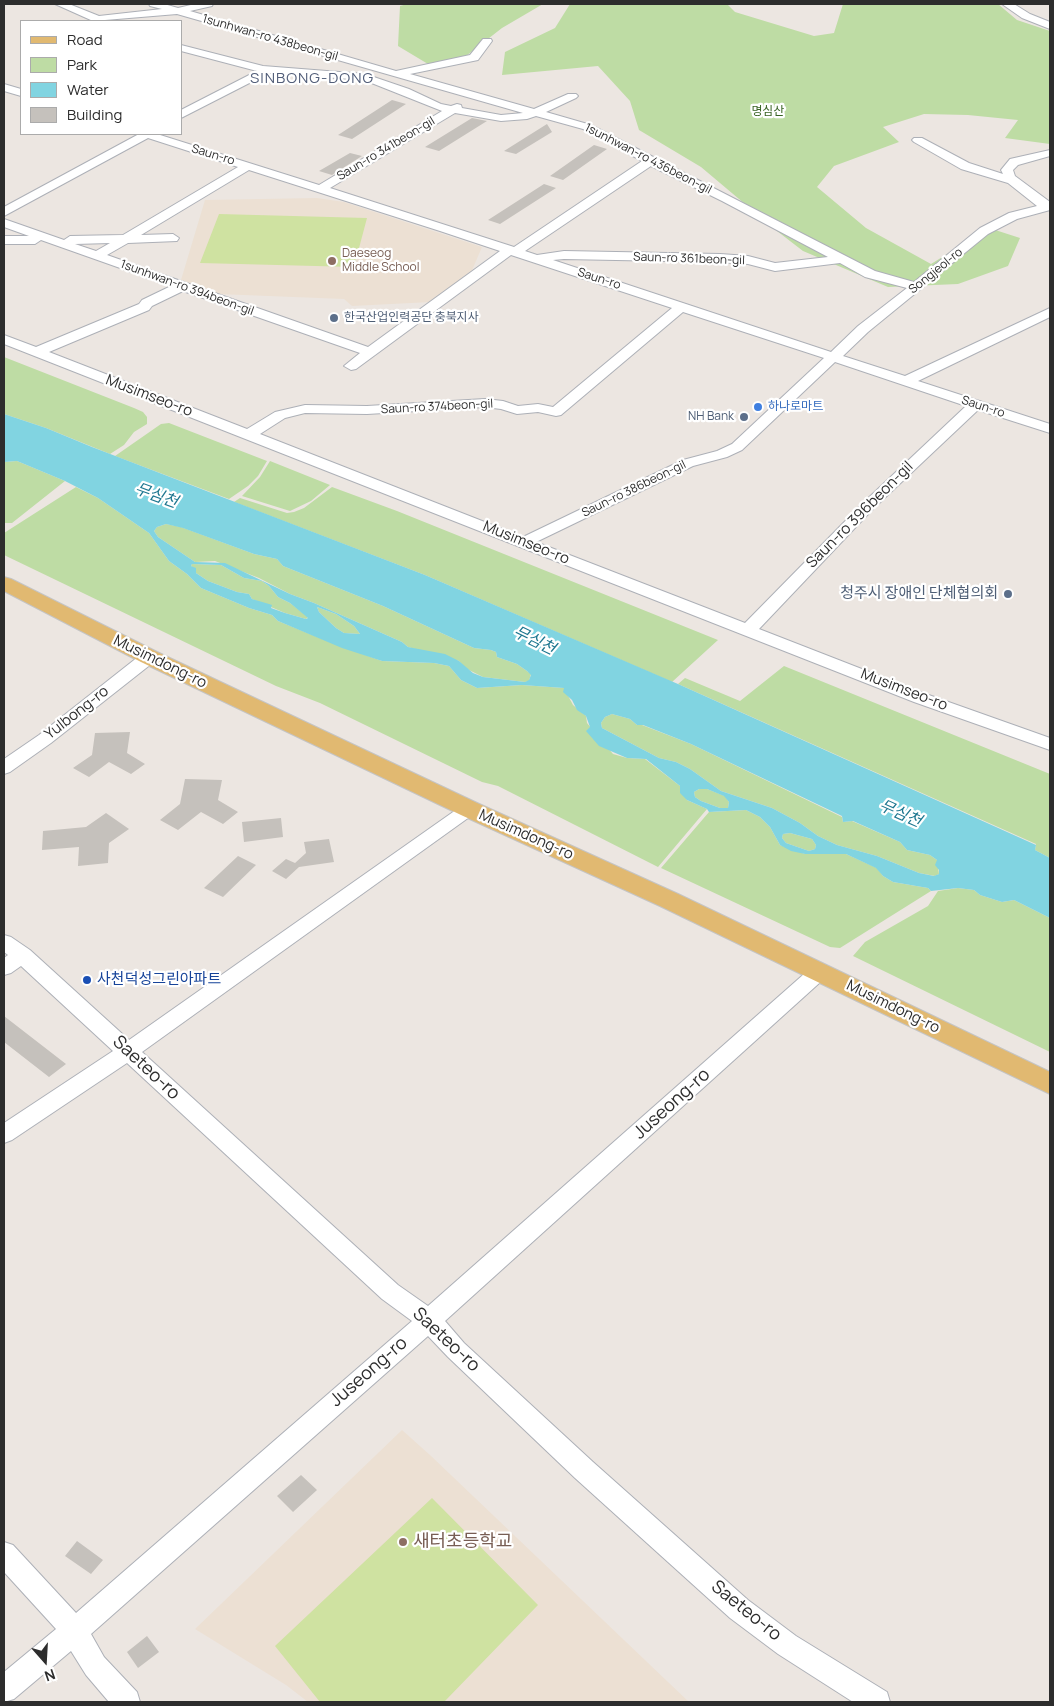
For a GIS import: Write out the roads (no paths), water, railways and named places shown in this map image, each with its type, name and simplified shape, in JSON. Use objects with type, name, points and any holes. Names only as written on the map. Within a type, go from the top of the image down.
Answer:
[{"type":"main road","name":"Musimdong-ro","points":[[4,583],[149,657],[669,900],[1050,1084]]},
{"type":"street","points":[[60,4],[100,20],[177,10]]},
{"type":"street","name":"1sunhwan-ro 438beon-gil","points":[[154,4],[395,74],[478,96]]},
{"type":"street","name":"1sunhwan-ro 438beon-gil","points":[[177,10],[208,4]]},
{"type":"street","points":[[1008,4],[1026,16],[1050,26]]},
{"type":"street","points":[[1026,16],[1050,13]]},
{"type":"street","points":[[371,80],[474,58],[486,41]]},
{"type":"street","points":[[182,48],[230,62],[268,69],[354,76],[411,93],[438,107],[509,119],[527,116],[572,96]]},
{"type":"street","points":[[182,115],[268,69]]},
{"type":"street","points":[[4,87],[20,93]]},
{"type":"street","points":[[452,110],[478,96]]},
{"type":"street","name":"1sunhwan-ro 436beon-gil","points":[[478,96],[587,126],[650,161],[726,198],[870,274],[916,287]]},
{"type":"street","name":"Saun-ro 341beon-gil","points":[[320,189],[452,110]]},
{"type":"street","points":[[4,212],[144,135]]},
{"type":"street","name":"Saun-ro","points":[[149,135],[535,258],[1050,429]]},
{"type":"street","points":[[918,140],[971,168],[1012,180],[1048,207]]},
{"type":"street","points":[[1012,180],[1007,170],[1014,162],[1050,153]]},
{"type":"street","points":[[351,366],[512,251],[650,161]]},
{"type":"street","points":[[97,256],[248,166]]},
{"type":"street","name":"Songjeol-ro","points":[[832,357],[994,224],[1031,210],[1048,207]]},
{"type":"street","name":"1sunhwan-ro 394beon-gil","points":[[4,224],[370,352]]},
{"type":"street","points":[[4,240],[123,241],[173,238]]},
{"type":"street","name":"Saun-ro 361beon-gil","points":[[535,258],[564,255],[720,258],[748,260],[776,267],[842,259]]},
{"type":"street","points":[[36,352],[136,310],[182,286]]},
{"type":"street","name":"Saun-ro 374beon-gil","points":[[250,434],[280,416],[305,408],[367,410],[484,403],[503,405],[517,410],[538,408],[556,412],[681,307]]},
{"type":"street","points":[[906,381],[1050,312]]},
{"type":"street","name":"Musimseo-ro","points":[[4,339],[920,698],[1050,744]]},
{"type":"street","name":"Saun-ro 386beon-gil","points":[[524,542],[688,463],[729,452],[763,425],[832,357]]},
{"type":"street","name":"Saun-ro 396beon-gil","points":[[748,630],[868,506],[976,404]]},
{"type":"street","name":"Yulbong-ro","points":[[4,768],[45,739],[149,657]]},
{"type":"street","points":[[4,1134],[129,1051],[469,808]]},
{"type":"street","name":"Saeteo-ro","points":[[4,942],[13,962],[129,1051],[223,1140],[390,1292],[429,1320],[456,1350],[584,1470],[739,1609],[787,1645],[877,1702]]},
{"type":"street","name":"Juseong-ro","points":[[4,1689],[542,1221],[819,972]]},
{"type":"street","points":[[4,1554],[57,1609],[74,1630],[95,1666],[127,1702]]},
{"type":"water","name":"무심천","points":[[4,414],[46,428],[425,575],[678,684],[1036,845],[1035,850],[1050,858],[1050,918],[1014,900],[1002,902],[980,895],[974,890],[958,888],[931,891],[928,888],[893,882],[883,876],[876,868],[846,854],[805,854],[791,851],[780,845],[770,827],[760,817],[746,810],[709,812],[707,809],[687,800],[680,793],[680,786],[646,759],[627,758],[599,746],[586,731],[590,727],[586,716],[577,710],[572,700],[563,692],[564,688],[522,685],[477,688],[461,680],[449,666],[434,663],[382,661],[342,648],[278,621],[272,615],[249,608],[201,588],[187,574],[169,561],[149,533],[98,498],[65,481],[17,461],[4,462]],"holes":[[[166,524],[183,528],[254,554],[277,559],[283,566],[383,606],[474,648],[496,652],[497,657],[517,664],[531,675],[529,680],[525,682],[483,677],[473,673],[459,661],[445,654],[408,647],[402,642],[290,594],[225,563],[195,562],[158,537],[154,531],[157,527]],[[192,564],[221,565],[244,578],[262,581],[278,597],[290,603],[308,618],[271,608],[272,605],[252,599],[249,594],[237,592],[208,581],[196,573],[196,568],[191,566]],[[317,607],[336,614],[354,626],[360,634],[344,633],[319,612]],[[612,714],[630,719],[637,725],[643,725],[691,744],[842,816],[843,822],[853,821],[900,842],[907,850],[930,855],[937,860],[935,865],[939,870],[939,874],[934,876],[919,873],[877,856],[837,845],[818,836],[800,823],[772,808],[721,791],[690,769],[676,762],[659,758],[602,728],[601,723],[605,717]],[[699,789],[707,789],[724,796],[729,802],[728,808],[720,808],[695,797],[694,792]],[[790,833],[812,839],[816,845],[815,849],[809,851],[786,843],[782,838],[783,834]]]},
{"type":"place","name":"Daeseog Middle School","points":[[332,261]]},
{"type":"place","name":"한국산업인력공단 충북지사","points":[[334,318]]},
{"type":"place","name":"하나로마트","points":[[758,407]]},
{"type":"place","name":"NH Bank","points":[[744,417]]},
{"type":"place","name":"청주시 장애인 단체협의회","points":[[1008,594]]},
{"type":"place","name":"사천덕성그린아파트","points":[[87,980]]},
{"type":"place","name":"새터초등학교","points":[[403,1542]]},
{"type":"district","name":"SINBONG-DONG","points":[[312,79]]},
{"type":"park label","name":"명심산","points":[[768,112]]}]
